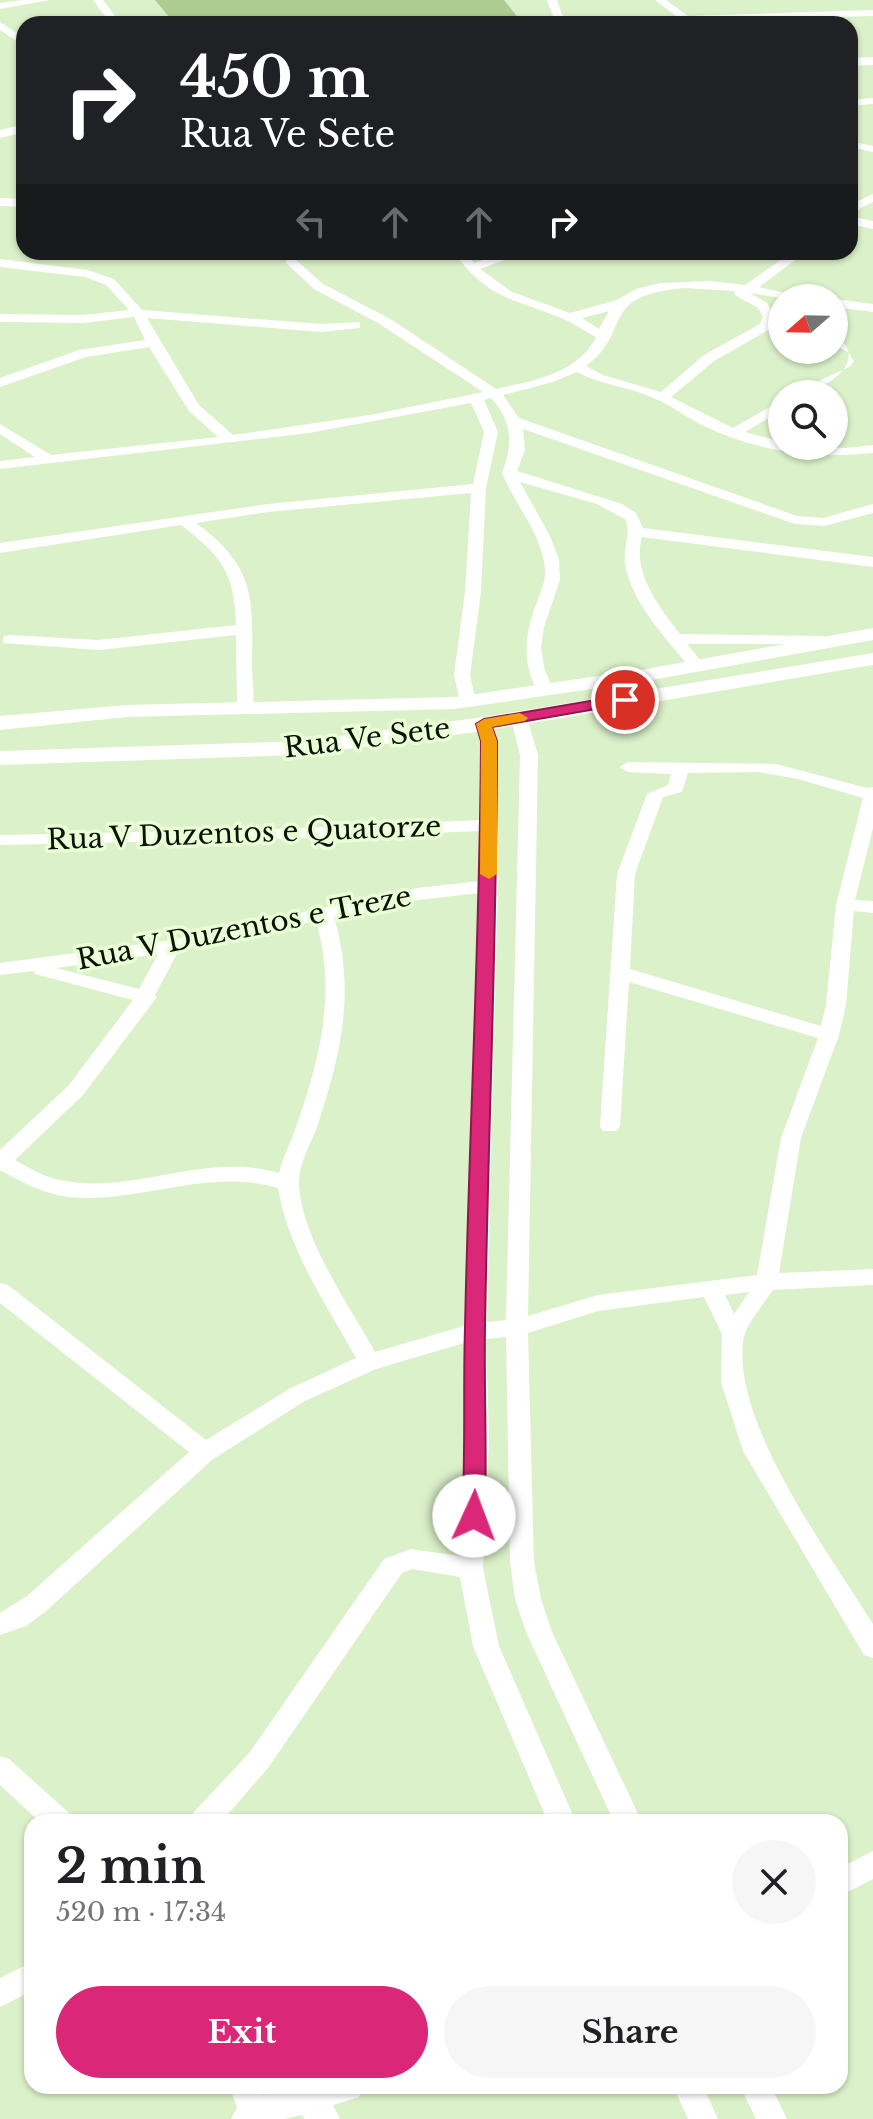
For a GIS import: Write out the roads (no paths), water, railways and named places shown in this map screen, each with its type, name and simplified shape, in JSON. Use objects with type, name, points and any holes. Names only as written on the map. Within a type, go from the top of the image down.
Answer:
[{"type":"main road","name":"Rua Ve Sete","points":[[0,723],[127,711],[468,702],[697,666],[832,639],[873,634]]},
{"type":"main road","points":[[832,639],[866,659]]},
{"type":"main road","name":"Rua Ve Sete","points":[[0,758],[301,748],[484,724],[866,659]]},
{"type":"main road","points":[[237,751],[231,742],[229,729],[245,707]]},
{"type":"main road","points":[[182,710],[190,733],[182,753]]},
{"type":"street","points":[[0,6],[45,0]]},
{"type":"street","points":[[660,0],[681,16]]},
{"type":"street","points":[[852,0],[867,16]]},
{"type":"street","points":[[723,16],[758,11],[867,16]]},
{"type":"street","points":[[21,265],[26,260]]},
{"type":"street","points":[[290,260],[333,295],[400,329],[413,342],[484,383],[491,432],[479,488],[473,592],[462,675],[468,702]]},
{"type":"street","points":[[465,260],[470,268],[510,297],[537,309],[571,317],[601,335]]},
{"type":"street","points":[[470,268],[495,260]]},
{"type":"street","points":[[748,289],[789,260]]},
{"type":"street","points":[[0,263],[87,274],[110,282],[138,313],[194,408],[229,439]]},
{"type":"street","points":[[571,317],[622,303],[650,289],[710,285],[768,292]]},
{"type":"street","points":[[666,398],[709,358],[765,326],[769,317],[763,306],[726,287]]},
{"type":"street","points":[[49,460],[5,430],[0,463],[49,460],[343,426],[484,396],[577,366],[590,356],[622,303]]},
{"type":"street","points":[[848,303],[870,304]]},
{"type":"street","points":[[0,318],[83,319],[138,313],[321,328],[355,325]]},
{"type":"street","points":[[0,383],[84,353],[153,343]]},
{"type":"street","points":[[831,380],[854,370],[861,362],[859,355],[848,344]]},
{"type":"street","points":[[577,366],[598,378],[666,398],[717,428],[789,449],[873,449]]},
{"type":"street","points":[[484,396],[506,407],[514,421],[518,450],[509,473],[517,495],[536,522],[551,556],[553,578],[532,637],[532,657],[545,691]]},
{"type":"street","points":[[189,443],[194,408]]},
{"type":"street","points":[[734,433],[768,412]]},
{"type":"street","points":[[514,421],[795,520],[824,522],[873,508]]},
{"type":"street","points":[[509,473],[596,500],[629,515],[635,522],[636,532],[630,545],[633,567],[652,606],[697,666]]},
{"type":"street","points":[[0,548],[268,508],[479,488]]},
{"type":"street","points":[[184,521],[229,559],[240,589],[245,707]]},
{"type":"street","points":[[636,532],[873,562]]},
{"type":"street","points":[[9,640],[62,647],[102,647],[243,629]]},
{"type":"street","points":[[675,639],[832,639]]},
{"type":"street","points":[[519,718],[529,755],[517,1328],[522,1562],[528,1599],[539,1632],[624,1814]]},
{"type":"street","points":[[484,724],[489,741],[489,886],[475,1331],[477,1439],[471,1568],[486,1646],[559,1814]]},
{"type":"street","points":[[628,767],[680,771],[742,767],[775,769],[872,794],[845,905],[836,1005],[829,1035],[791,1138],[767,1282],[733,1334]]},
{"type":"street","points":[[651,770],[647,779],[648,788],[656,794]]},
{"type":"street","points":[[656,794],[676,788],[680,771]]},
{"type":"street","points":[[610,1126],[626,874],[656,794]]},
{"type":"street","name":"Rua V Duzentos e Quatorze","points":[[0,840],[281,834],[489,825]]},
{"type":"street","name":"Rua V Duzentos e Treze","points":[[0,969],[172,946],[417,894],[489,886]]},
{"type":"street","points":[[845,905],[873,907]]},
{"type":"street","points":[[324,915],[335,945],[340,978],[327,1064],[287,1183],[292,1214],[369,1362]]},
{"type":"street","points":[[172,946],[147,997],[63,1107],[0,1161],[36,1181],[66,1189],[117,1187],[215,1170],[248,1172],[287,1183]]},
{"type":"street","points":[[31,967],[147,997]]},
{"type":"street","points":[[618,972],[829,1035]]},
{"type":"street","points":[[6,1625],[205,1452],[297,1395],[369,1362],[475,1331],[517,1328],[598,1303],[767,1282],[873,1277]]},
{"type":"street","points":[[711,1288],[733,1334],[733,1382],[755,1451],[873,1647]]},
{"type":"street","points":[[0,1291],[205,1452]]},
{"type":"street","points":[[210,1814],[259,1760],[393,1566],[411,1559],[471,1568]]},
{"type":"street","points":[[0,1768],[50,1814]]},
{"type":"street","points":[[848,1878],[873,1864]]},
{"type":"street","points":[[0,1993],[24,1980]]},
{"type":"street","points":[[248,2106],[316,2110],[337,2094]]},
{"type":"street","points":[[692,2094],[703,2119]]},
{"type":"street","points":[[759,2094],[772,2119]]}]
